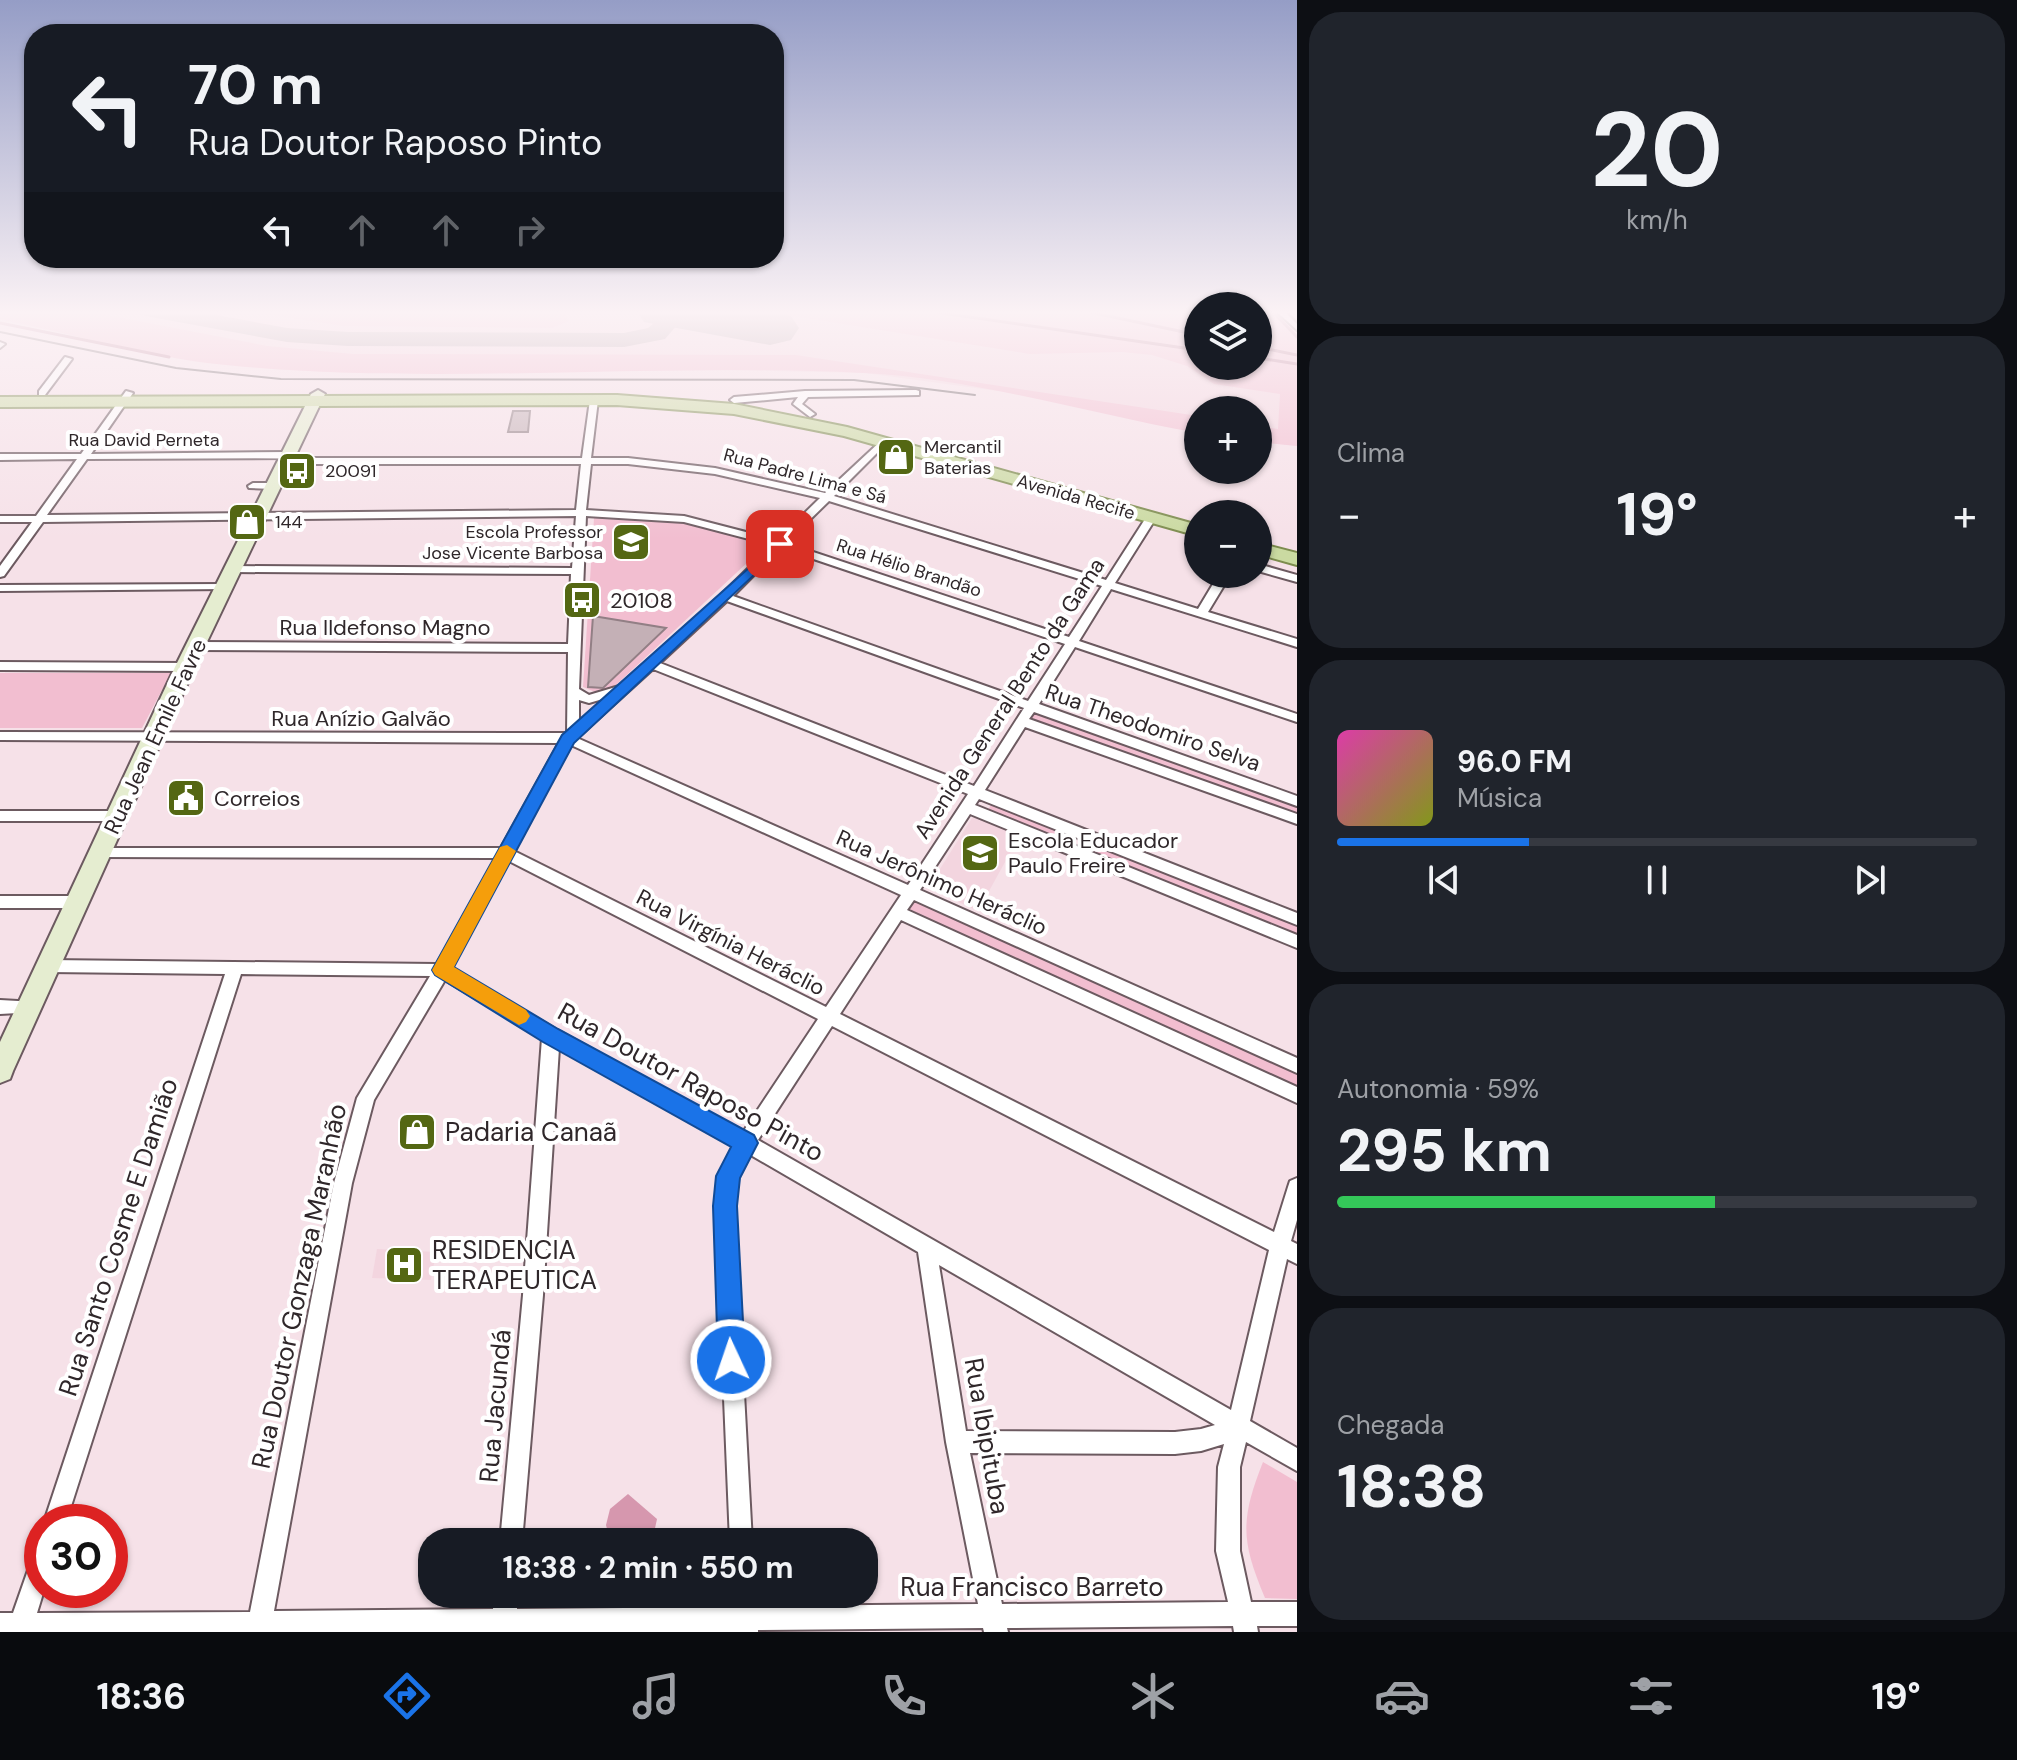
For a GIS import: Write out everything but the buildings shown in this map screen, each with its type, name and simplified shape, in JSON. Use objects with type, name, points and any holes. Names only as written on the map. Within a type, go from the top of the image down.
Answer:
[{"type":"main road","name":"Avenida Recife","points":[[316,398],[620,392],[734,400],[810,414],[1184,514]]},
{"type":"main road","name":"Avenida Recife","points":[[0,393],[126,398]]},
{"type":"main road","name":"Avenida Recife","points":[[0,402],[126,398],[594,400],[734,409],[883,442],[1184,527]]},
{"type":"main road","name":"Rua Jean Emile Favre","points":[[0,1071],[196,646],[203,624],[286,458],[294,429],[316,398]]},
{"type":"main road","points":[[1272,538],[1297,545]]},
{"type":"main road","points":[[1272,552],[1297,559]]},
{"type":"street","points":[[42,393],[47,386]]},
{"type":"street","points":[[734,400],[805,394],[916,393]]},
{"type":"street","points":[[805,394],[797,404],[810,414]]},
{"type":"street","points":[[0,574],[126,398]]},
{"type":"street","points":[[570,736],[576,571],[585,460],[594,400]]},
{"type":"street","points":[[570,736],[725,597],[883,442]]},
{"type":"street","name":"Rua David Perneta","points":[[0,457],[286,458]]},
{"type":"street","name":"Rua Padre Lima e Sá","points":[[286,458],[585,460],[666,463],[715,471],[827,497],[1297,643]]},
{"type":"street","points":[[253,486],[273,486]]},
{"type":"street","name":"Rua Hélio Brandão","points":[[0,519],[583,513],[684,519],[780,544],[1297,718]]},
{"type":"street","name":"Avenida General Bento da Gama","points":[[740,1528],[725,1206],[728,1176],[746,1143],[967,807],[1106,584],[1151,518]]},
{"type":"street","points":[[233,569],[576,571]]},
{"type":"street","points":[[1272,571],[1297,579]]},
{"type":"street","points":[[0,588],[224,587]]},
{"type":"street","points":[[1201,614],[1217,588]]},
{"type":"street","name":"Rua Theodomiro Selva","points":[[725,597],[1297,801]]},
{"type":"street","name":"Rua Ildefonso Magno","points":[[196,646],[573,648]]},
{"type":"street","points":[[652,664],[1297,919]]},
{"type":"street","points":[[0,666],[185,667]]},
{"type":"street","points":[[573,689],[575,694],[589,699],[626,687]]},
{"type":"street","name":"Rua Theodomiro Selva","points":[[1022,721],[1297,819]]},
{"type":"street","name":"Rua Anízio Galvão","points":[[0,736],[570,736]]},
{"type":"street","name":"Rua Doutor Gonzaga Maranhão","points":[[258,1629],[353,1140],[366,1098],[442,970],[570,736]]},
{"type":"street","name":"Rua Jerônimo Heráclio","points":[[570,736],[1297,1066]]},
{"type":"street","points":[[967,807],[1297,942]]},
{"type":"street","points":[[0,816],[117,816]]},
{"type":"street","name":"Rua Virgínia Heráclio","points":[[101,852],[506,853],[1289,1250]]},
{"type":"street","points":[[0,902],[78,902]]},
{"type":"street","name":"Rua Jerônimo Heráclio","points":[[898,912],[1297,1095]]},
{"type":"street","points":[[48,966],[442,970]]},
{"type":"street","name":"Rua Santo Cosme E Damião","points":[[61,1504],[235,969]]},
{"type":"street","name":"Rua Doutor Raposo Pinto","points":[[442,970],[1297,1460]]},
{"type":"street","points":[[0,1007],[30,1007]]},
{"type":"street","name":"Rua Jacundá","points":[[512,1528],[533,1295],[551,1035]]},
{"type":"street","points":[[1243,1623],[1228,1551],[1229,1467],[1289,1250],[1297,1187]]},
{"type":"street","name":"Rua Ibipituba","points":[[927,1250],[957,1442],[994,1623]]},
{"type":"street","points":[[957,1442],[1175,1443],[1201,1440],[1239,1428]]},
{"type":"street","points":[[13,1628],[24,1603]]},
{"type":"street","name":"Rua Francisco Barreto","points":[[13,1628],[504,1627],[745,1615],[994,1623],[1243,1623],[1297,1614]]},
{"type":"shaded area","points":[[962,386],[1297,386],[1297,446],[1272,443],[1272,396],[1184,396],[1184,430],[1020,394]]},
{"type":"shaded area","points":[[973,386],[1001,386],[1184,414],[1184,430]]},
{"type":"shaded area","points":[[1228,386],[1297,386],[1297,446],[1272,443],[1272,428],[1278,429],[1280,394]]},
{"type":"shaded area","points":[[600,515],[681,520],[759,540],[763,548],[617,684],[600,694],[583,687],[594,518]]},
{"type":"shaded area","points":[[0,673],[171,673],[142,728],[0,728]]},
{"type":"shaded area","points":[[1035,711],[1297,802],[1297,818],[1028,722]]},
{"type":"shaded area","points":[[992,803],[1297,921],[1297,935],[988,810]]},
{"type":"shaded area","name":"Escola Educador Paulo Freire","points":[[978,817],[1020,835],[978,911],[928,888],[972,818]]},
{"type":"shaded area","points":[[911,897],[1297,1070],[1297,1087],[902,913]]},
{"type":"shaded area","name":"RESIDENCIA TERAPEUTICA","points":[[377,1249],[436,1252],[431,1280],[372,1278]]},
{"type":"shaded area","points":[[1263,1462],[1297,1482],[1297,1599],[1265,1598],[1251,1561],[1247,1515]]},
{"type":"shaded area","points":[[628,1494],[657,1519],[655,1528],[607,1528],[610,1509]]},
{"type":"tram line","points":[[904,386],[975,395]]},
{"type":"slow traffic","points":[[507,851],[442,970],[519,1016]]},
{"type":"place","name":"Mercantil Baterias","points":[[896,457]]},
{"type":"place","name":"20091","points":[[297,471]]},
{"type":"place","name":"144","points":[[247,522]]},
{"type":"place","name":"Escola Professor Jose Vicente Barbosa","points":[[631,542]]},
{"type":"place","name":"20108","points":[[582,600]]},
{"type":"place","name":"Correios","points":[[186,798]]},
{"type":"place","name":"Escola Educador Paulo Freire","points":[[980,853]]},
{"type":"place","name":"Padaria Canaã","points":[[417,1132]]},
{"type":"place","name":"RESIDENCIA TERAPEUTICA","points":[[404,1265]]},
{"type":"route","points":[[731,1360],[725,1206],[728,1176],[746,1143],[551,1035],[442,970],[568,739],[780,544]]}]
